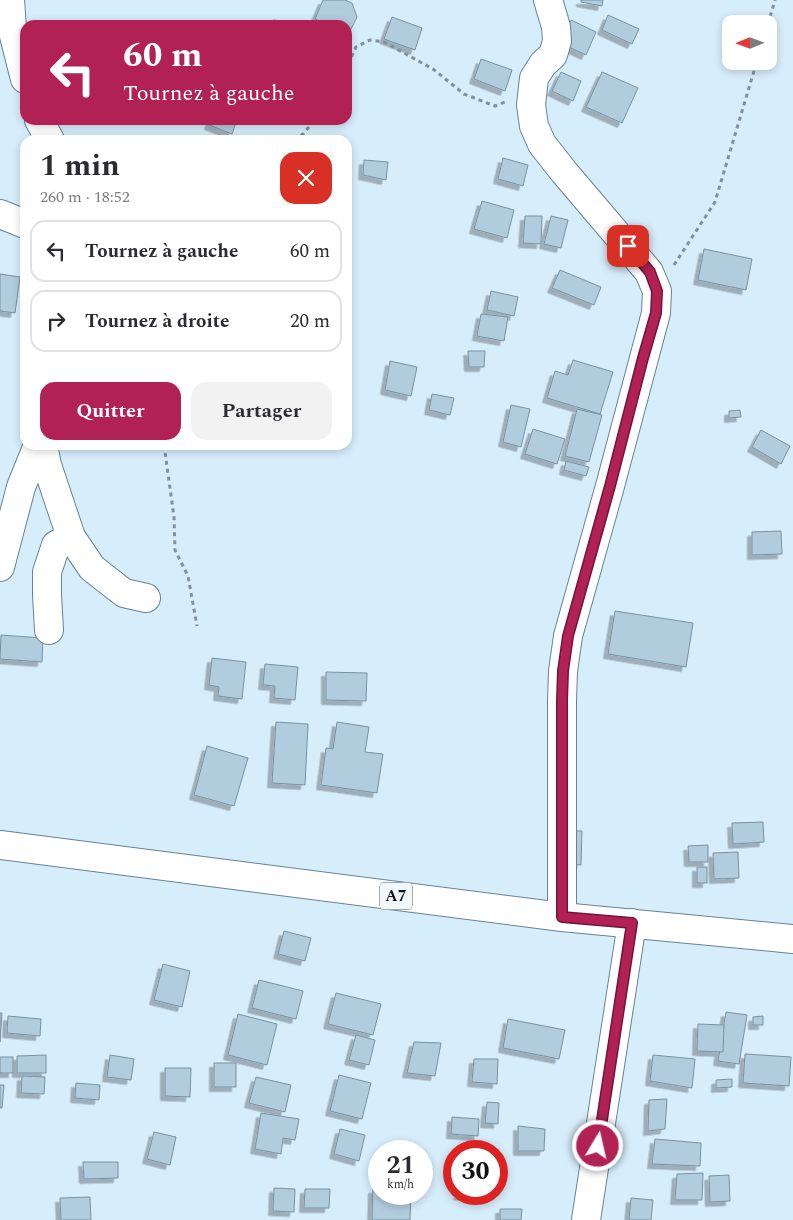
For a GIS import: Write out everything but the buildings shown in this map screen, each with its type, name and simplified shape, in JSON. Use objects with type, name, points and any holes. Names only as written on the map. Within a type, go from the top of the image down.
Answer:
[{"type":"street","points":[[10,0],[12,28],[20,59]]},
{"type":"street","points":[[548,0],[556,26],[557,41],[554,55],[543,64],[534,78],[531,106],[534,126],[542,144],[564,172],[650,272],[657,291],[656,313],[568,636],[563,671],[562,701],[562,917]]},
{"type":"street","points":[[0,214],[20,222]]},
{"type":"street","points":[[0,567],[21,487],[36,450]]},
{"type":"street","points":[[44,450],[46,466],[72,537],[92,568],[124,593],[146,598]]},
{"type":"street","points":[[49,630],[47,572],[56,545],[72,537]]},
{"type":"street","name":"A7","points":[[0,845],[562,917],[793,939]]},
{"type":"street","points":[[586,1220],[632,923]]},
{"type":"path","points":[[771,15],[775,0]]},
{"type":"path","points":[[352,56],[356,47],[370,40],[384,42],[433,69],[464,94],[495,106],[512,99],[526,83],[534,78]]},
{"type":"path","points":[[657,291],[715,202],[754,70]]},
{"type":"path","points":[[302,135],[311,125]]},
{"type":"path","points":[[165,450],[174,517],[175,550],[188,576],[197,626]]},
{"type":"route","points":[[598,1146],[632,923],[562,917],[562,686],[568,636],[656,313],[657,291],[650,272],[628,246]]}]
